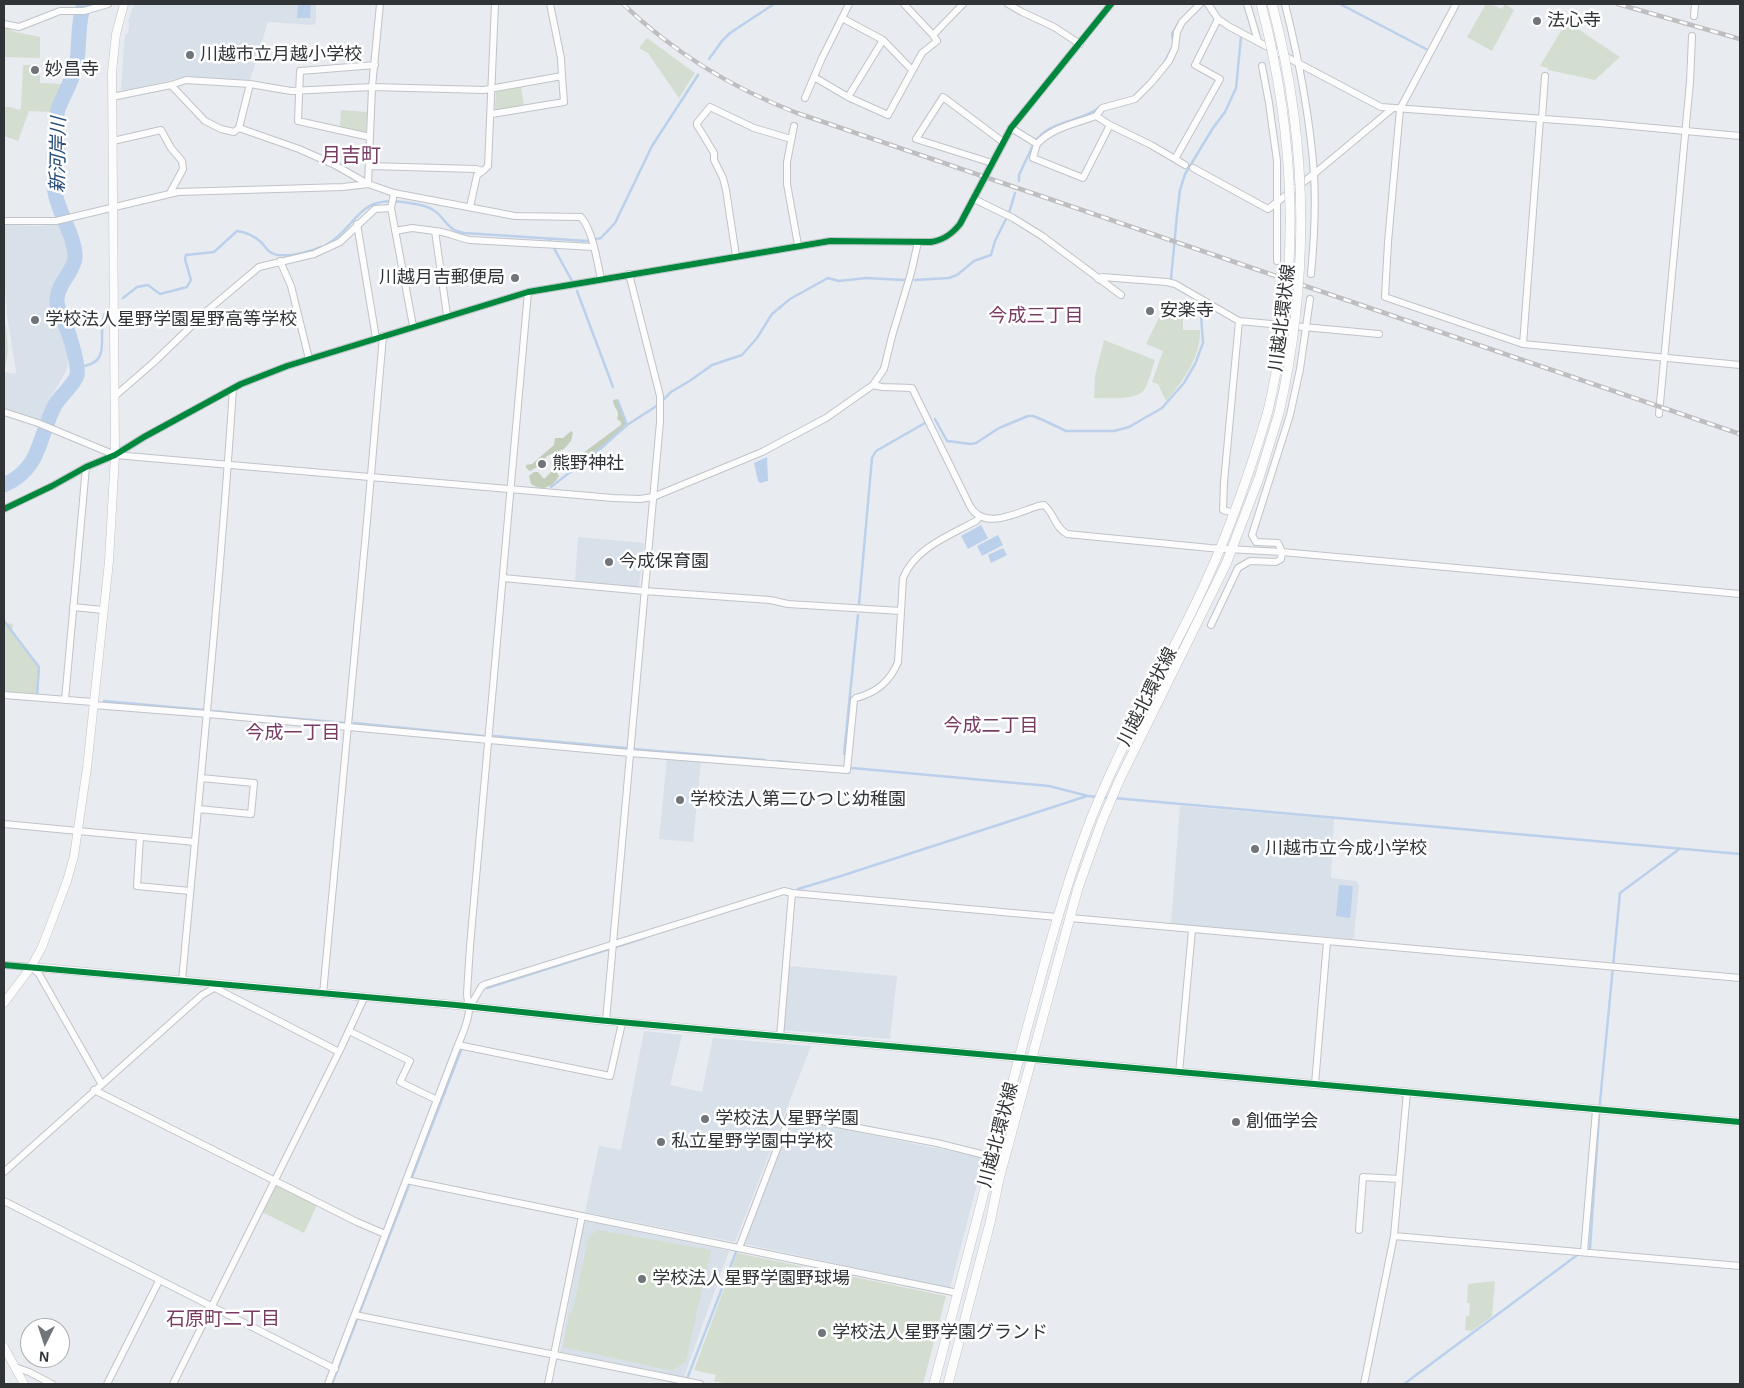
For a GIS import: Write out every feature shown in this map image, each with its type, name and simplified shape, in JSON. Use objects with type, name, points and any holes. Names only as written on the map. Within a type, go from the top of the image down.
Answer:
[{"type":"main road","name":"川越北環状線","points":[[934,1384],[1057,917],[1088,827],[1119,756],[1192,610],[1220,549],[1248,477],[1268,411],[1284,329],[1291,226],[1286,137],[1272,52],[1261,4]]},
{"type":"main road","name":"川越北環状線","points":[[948,1384],[990,1223],[999,1179],[1078,888],[1119,781],[1232,550],[1264,462],[1279,413],[1295,330],[1301,255],[1301,209],[1298,144],[1294,110],[1272,4]]},
{"type":"street","points":[[4,24],[19,27],[60,11],[74,8],[84,11],[108,4]]},
{"type":"street","points":[[4,1003],[31,968],[42,948],[67,880],[79,831],[104,610],[111,533],[115,454],[112,72],[118,20],[124,4],[120,4]]},
{"type":"street","points":[[368,184],[372,87],[380,4]]},
{"type":"street","points":[[470,207],[477,175],[488,166],[492,114],[491,89],[495,4]]},
{"type":"street","points":[[492,114],[564,102],[561,58],[550,4]]},
{"type":"street","points":[[805,98],[849,4]]},
{"type":"street","points":[[814,77],[848,97],[888,115],[922,53],[936,41],[933,35],[904,4]]},
{"type":"street","points":[[933,35],[963,4]]},
{"type":"street","points":[[1008,4],[1054,27],[1080,44]]},
{"type":"street","points":[[4,509],[115,454],[233,389],[288,366],[447,315],[528,292],[798,245],[830,241],[918,242],[939,240],[949,235],[960,224],[1011,128],[1111,4]]},
{"type":"street","points":[[1110,125],[1083,178],[1033,158],[1037,144],[1045,135],[1096,116],[1102,108],[1135,99],[1151,83],[1168,61],[1175,48],[1177,32],[1182,22],[1200,4]]},
{"type":"street","points":[[1208,4],[1218,20],[1380,106],[1740,136]]},
{"type":"street","points":[[1247,4],[1258,42]]},
{"type":"street","points":[[1285,4],[1299,64],[1307,110],[1314,174],[1311,274]]},
{"type":"street","points":[[1456,4],[1400,108],[1388,232],[1385,298],[1523,344],[1740,365]]},
{"type":"street","points":[[1694,16],[1695,4]]},
{"type":"street","points":[[842,18],[883,40],[912,70]]},
{"type":"street","points":[[1175,159],[1220,79],[1195,65],[1218,20]]},
{"type":"street","points":[[1659,414],[1690,82],[1692,36]]},
{"type":"street","points":[[848,97],[883,40]]},
{"type":"street","points":[[370,138],[298,121],[300,70],[375,65]]},
{"type":"street","points":[[1262,66],[1274,142],[1278,202],[1277,261]]},
{"type":"street","points":[[112,97],[171,85],[186,80],[250,84],[292,91],[372,87],[491,89],[562,76]]},
{"type":"street","points":[[1523,344],[1546,76]]},
{"type":"street","points":[[171,85],[205,121],[234,132],[239,128],[250,84]]},
{"type":"street","points":[[992,163],[916,139],[943,97],[1003,142]]},
{"type":"street","points":[[736,256],[723,178],[714,160],[714,153],[697,123],[710,107],[754,128],[792,139]]},
{"type":"street","points":[[1193,168],[1268,209],[1314,174],[1393,108]]},
{"type":"street","points":[[1096,116],[1185,165]]},
{"type":"street","points":[[794,126],[787,162],[787,184],[798,245]]},
{"type":"street","points":[[239,128],[335,165],[368,184],[394,193],[515,216],[580,217],[584,221],[590,236],[601,279]]},
{"type":"street","points":[[1011,128],[1037,144]]},
{"type":"street","points":[[113,141],[161,130],[170,148],[183,165],[183,169],[170,193]]},
{"type":"street","points":[[369,166],[476,169],[483,171]]},
{"type":"street","points":[[4,221],[56,221],[170,193],[208,190],[343,187],[368,184]]},
{"type":"street","points":[[394,193],[391,208],[414,326]]},
{"type":"street","points":[[974,199],[1013,218],[1042,236],[1121,295]]},
{"type":"street","points":[[115,396],[153,363],[208,310],[259,267],[314,254],[340,242],[376,210],[391,208]]},
{"type":"street","points":[[323,994],[370,477],[379,337],[358,224]]},
{"type":"street","points":[[395,231],[412,228],[446,232],[456,237],[470,240],[593,246]]},
{"type":"street","points":[[435,231],[447,315]]},
{"type":"street","points":[[4,412],[54,429],[115,454],[612,498],[654,498],[762,452],[826,418],[873,385],[884,369],[918,242]]},
{"type":"street","points":[[280,261],[291,286],[309,359]]},
{"type":"street","points":[[606,1021],[654,498],[660,410],[660,396],[629,274]]},
{"type":"street","points":[[1098,279],[1102,277],[1175,284],[1239,320],[1379,334]]},
{"type":"street","points":[[470,1008],[467,1000],[468,978],[528,292]]},
{"type":"street","points":[[1212,625],[1238,568],[1250,561],[1276,562],[1281,559],[1282,552],[1278,544],[1256,542],[1252,535],[1290,415],[1300,369],[1310,299]]},
{"type":"street","points":[[1234,513],[1223,510],[1239,320]]},
{"type":"street","points":[[873,385],[912,388],[970,506],[974,513],[986,520],[994,520],[1044,505],[1048,508],[1060,530],[1067,534],[1740,594]]},
{"type":"street","points":[[182,981],[194,842],[208,714],[233,389]]},
{"type":"street","points":[[65,700],[86,467]]},
{"type":"street","points":[[4,695],[630,753],[846,770],[854,700],[880,688],[895,670],[899,654],[904,578],[915,559],[980,517]]},
{"type":"street","points":[[503,578],[770,600],[788,604],[901,611]]},
{"type":"street","points":[[73,607],[104,610]]},
{"type":"street","points":[[198,809],[251,814],[254,783],[201,778]]},
{"type":"street","points":[[4,824],[194,842]]},
{"type":"street","points":[[140,837],[137,886],[190,891]]},
{"type":"street","points":[[328,1384],[458,1045],[470,1008],[482,986],[613,947],[784,891],[1057,917]]},
{"type":"street","points":[[780,1037],[792,893]]},
{"type":"street","points":[[1070,918],[1740,978]]},
{"type":"street","points":[[1179,1073],[1192,930]]},
{"type":"street","points":[[1315,1084],[1327,942]]},
{"type":"street","points":[[4,965],[622,1023],[1740,1122]]},
{"type":"street","points":[[31,968],[39,974],[45,983],[101,1083]]},
{"type":"street","points":[[4,1172],[101,1083],[202,995],[216,986]]},
{"type":"street","points":[[216,986],[339,1052]]},
{"type":"street","points":[[173,1384],[339,1052],[364,998]]},
{"type":"street","points":[[458,1045],[610,1076],[622,1023]]},
{"type":"street","points":[[349,1031],[410,1061],[400,1082],[437,1100]]},
{"type":"street","points":[[94,1090],[385,1234]]},
{"type":"street","points":[[1364,1384],[1394,1236],[1407,1092]]},
{"type":"street","points":[[1584,1252],[1600,1110]]},
{"type":"street","points":[[739,1248],[790,1115],[937,1143],[993,1157]]},
{"type":"street","points":[[1359,1230],[1363,1177],[1400,1179]]},
{"type":"street","points":[[406,1180],[958,1293]]},
{"type":"street","points":[[4,1201],[158,1281],[334,1368]]},
{"type":"street","points":[[548,1384],[582,1216]]},
{"type":"street","points":[[1394,1236],[1740,1266]]},
{"type":"street","points":[[107,1384],[158,1281]]},
{"type":"street","points":[[355,1315],[700,1384]]},
{"type":"street","points":[[4,1347],[10,1363],[24,1384]]},
{"type":"street","points":[[10,1363],[52,1384]]},
{"type":"shaded area","name":"川越市立月越小学校","points":[[134,4],[316,4],[316,22],[313,25],[268,22],[250,80],[188,76],[123,91],[121,88],[125,34],[128,33],[128,21]]},
{"type":"shaded area","name":"学校法人星野学園星野高等学校","points":[[60,224],[67,244],[68,254],[64,274],[57,290],[55,305],[65,331],[68,364],[52,395],[42,421],[4,409],[4,375],[5,372],[15,374],[16,371],[7,315],[4,275],[4,225],[40,226]]},
{"type":"shaded area","name":"今成保育園","points":[[578,537],[644,543],[639,586],[637,588],[575,582]]},
{"type":"shaded area","name":"学校法人第二ひつじ幼稚園","points":[[667,759],[701,762],[693,842],[659,839]]},
{"type":"shaded area","name":"川越市立今成小学校","points":[[1180,806],[1334,819],[1331,878],[1356,881],[1359,885],[1354,937],[1352,939],[1171,924]]},
{"type":"shaded area","points":[[789,966],[897,976],[890,1039],[783,1030]]},
{"type":"shaded area","name":"学校法人星野学園","points":[[644,1031],[682,1035],[670,1085],[702,1092],[713,1038],[811,1046],[735,1242],[585,1212],[599,1146],[621,1150]]},
{"type":"shaded area","name":"学校法人星野学園","points":[[792,1119],[984,1158],[950,1288],[745,1244]]},
{"type":"shaded area","name":"学校法人星野学園野球場","points":[[587,1221],[729,1251],[684,1377],[560,1352],[584,1223]]},
{"type":"green space","points":[[1486,4],[1502,9],[1505,4],[1514,10],[1492,51],[1467,37]]},
{"type":"green space","points":[[1565,24],[1578,29],[1620,57],[1595,80],[1548,70],[1548,68],[1540,66]]},
{"type":"green space","points":[[4,27],[15,32],[40,37],[40,58],[4,57]]},
{"type":"green space","points":[[647,38],[695,73],[679,98],[648,53],[639,48]]},
{"type":"green space","points":[[23,65],[40,65],[40,83],[62,84],[51,112],[29,111],[18,141],[4,136],[4,107],[19,110],[21,108]]},
{"type":"green space","points":[[521,87],[524,106],[497,111],[495,109],[496,92]]},
{"type":"green space","points":[[341,110],[367,112],[366,131],[364,133],[340,127]]},
{"type":"green space","points":[[1163,309],[1183,319],[1183,330],[1200,330],[1198,350],[1190,368],[1166,401],[1158,384],[1152,382],[1163,351],[1146,344]]},
{"type":"green space","points":[[4,325],[6,325],[8,351],[4,373],[5,351]]},
{"type":"green space","points":[[1104,340],[1155,360],[1144,390],[1140,394],[1121,398],[1094,398],[1095,376]]},
{"type":"green space","points":[[618,399],[626,424],[604,447],[583,462],[579,456],[621,425],[621,422],[617,419],[618,414],[613,400]]},
{"type":"green space","points":[[571,431],[573,433],[571,441],[564,449],[547,456],[539,466],[530,471],[526,468],[526,465],[532,464],[554,445],[555,438],[563,438]]},
{"type":"green space","points":[[553,470],[559,476],[551,485],[540,488],[531,484],[529,476],[534,472],[538,472],[544,479]]},
{"type":"green space","points":[[4,623],[13,624],[12,630],[40,668],[38,694],[4,691]]},
{"type":"green space","points":[[276,1185],[317,1205],[304,1233],[262,1212]]},
{"type":"green space","name":"学校法人星野学園野球場","points":[[598,1230],[711,1250],[686,1361],[673,1371],[563,1347],[589,1236]]},
{"type":"green space","name":"学校法人星野学園グランド","points":[[737,1253],[946,1296],[923,1384],[728,1384],[714,1381],[716,1375],[694,1370]]},
{"type":"green space","points":[[1495,1281],[1492,1316],[1472,1331],[1465,1330],[1466,1316],[1469,1316],[1470,1303],[1467,1303],[1468,1284]]},
{"type":"water","points":[[298,4],[311,4],[310,18],[297,18]]},
{"type":"water","points":[[767,457],[768,481],[760,483],[754,463]]},
{"type":"water","points":[[981,525],[988,538],[968,549],[961,536]]},
{"type":"water","points":[[998,535],[1003,545],[982,556],[977,546]]},
{"type":"water","points":[[1003,548],[1007,555],[991,563],[988,555]]},
{"type":"water","points":[[1339,885],[1353,886],[1350,918],[1336,916]]},
{"type":"waterway","name":"新河岸川","points":[[4,485],[26,470],[32,461],[55,405],[76,379],[77,375],[77,364],[73,349],[57,302],[60,288],[74,263],[75,250],[57,200],[54,181],[58,147],[57,114],[76,66],[80,19],[84,4]]},
{"type":"waterway","points":[[709,59],[730,33],[774,4]]},
{"type":"waterway","points":[[1340,4],[1426,49]]},
{"type":"waterway","points":[[1173,40],[1172,34],[1179,22]]},
{"type":"waterway","points":[[1171,279],[1180,190],[1185,174],[1225,112],[1236,88],[1241,37]]},
{"type":"waterway","points":[[1164,63],[1172,48]]},
{"type":"waterway","points":[[326,245],[337,237],[366,208],[387,201],[426,206],[441,216],[453,229],[464,233],[587,241],[601,238],[615,223],[652,146],[698,75]]},
{"type":"waterway","points":[[1035,142],[1048,130],[1099,108]]},
{"type":"waterway","points":[[1019,181],[1019,175],[1034,143]]},
{"type":"waterway","points":[[1009,213],[1015,193]]},
{"type":"waterway","points":[[915,280],[949,278],[957,275],[974,261],[991,255],[995,241],[1006,219]]},
{"type":"waterway","points":[[123,298],[137,287],[148,285],[160,294],[187,287],[191,280],[185,259],[186,255],[214,252],[237,231],[253,236],[269,251],[277,255],[296,254],[321,247]]},
{"type":"waterway","points":[[549,239],[572,281]]},
{"type":"waterway","points":[[551,487],[600,449],[627,425],[658,405],[671,392],[712,365],[742,355],[757,338],[772,314],[790,299],[828,278],[839,281],[866,278],[904,280]]},
{"type":"waterway","points":[[577,291],[613,387]]},
{"type":"waterway","points":[[935,419],[947,441],[971,444],[976,443],[999,428],[1028,416],[1033,416],[1066,431],[1114,431],[1129,427],[1162,408],[1184,383],[1195,364],[1203,343],[1200,301]]},
{"type":"waterway","points":[[77,367],[89,365],[97,360],[101,354],[103,320],[106,311]]},
{"type":"waterway","points":[[618,401],[627,425]]},
{"type":"waterway","points":[[859,604],[872,458],[876,451],[925,423]]},
{"type":"waterway","points":[[844,754],[858,615]]},
{"type":"waterway","points":[[4,621],[39,667],[37,695],[39,695]]},
{"type":"waterway","points":[[104,701],[204,710]]},
{"type":"waterway","points":[[213,711],[262,716]]},
{"type":"waterway","points":[[266,716],[346,723]]},
{"type":"waterway","points":[[354,723],[484,736]]},
{"type":"waterway","points":[[494,736],[626,748]]},
{"type":"waterway","points":[[633,749],[765,760]]},
{"type":"waterway","points":[[778,761],[793,763]]},
{"type":"waterway","points":[[852,768],[1049,786],[1088,796],[1109,798]]},
{"type":"waterway","points":[[798,889],[1087,796]]},
{"type":"waterway","points":[[1114,798],[1740,854]]},
{"type":"waterway","points":[[1585,1251],[1590,1248],[1600,1102],[1620,893],[1678,850]]},
{"type":"waterway","points":[[487,988],[644,938]]},
{"type":"waterway","points":[[412,1177],[461,1050]]},
{"type":"waterway","points":[[332,1384],[409,1185]]},
{"type":"waterway","points":[[685,1384],[736,1252]]},
{"type":"waterway","points":[[1404,1384],[1580,1253]]},
{"type":"railway","points":[[623,4],[662,38],[704,67],[749,92],[797,113],[1740,434]]},
{"type":"railway","points":[[1618,4],[1740,39]]},
{"type":"cycle path","points":[[4,509],[86,467],[115,455],[241,384],[287,366],[528,292],[830,241],[931,242],[944,238],[951,234],[960,224],[1011,128],[1111,4]]},
{"type":"cycle path","points":[[4,965],[1740,1122]]},
{"type":"place","name":"法心寺","points":[[1537,21]]},
{"type":"place","name":"川越市立月越小学校","points":[[190,55]]},
{"type":"place","name":"妙昌寺","points":[[35,70]]},
{"type":"place","name":"川越月吉郵便局","points":[[515,278]]},
{"type":"place","name":"安楽寺","points":[[1150,311]]},
{"type":"place","name":"学校法人星野学園星野高等学校","points":[[35,320]]},
{"type":"place","name":"熊野神社","points":[[542,464]]},
{"type":"place","name":"今成保育園","points":[[609,562]]},
{"type":"place","name":"学校法人第二ひつじ幼稚園","points":[[680,800]]},
{"type":"place","name":"川越市立今成小学校","points":[[1255,849]]},
{"type":"place","name":"学校法人星野学園","points":[[705,1119]]},
{"type":"place","name":"創価学会","points":[[1236,1122]]},
{"type":"place","name":"私立星野学園中学校","points":[[661,1142]]},
{"type":"place","name":"学校法人星野学園野球場","points":[[642,1279]]},
{"type":"place","name":"学校法人星野学園グランド","points":[[822,1333]]},
{"type":"district","name":"月吉町","points":[[351,156]]},
{"type":"district","name":"今成三丁目","points":[[1036,317]]},
{"type":"district","name":"今成二丁目","points":[[991,727]]},
{"type":"district","name":"今成一丁目","points":[[293,734]]},
{"type":"district","name":"石原町二丁目","points":[[223,1320]]}]
